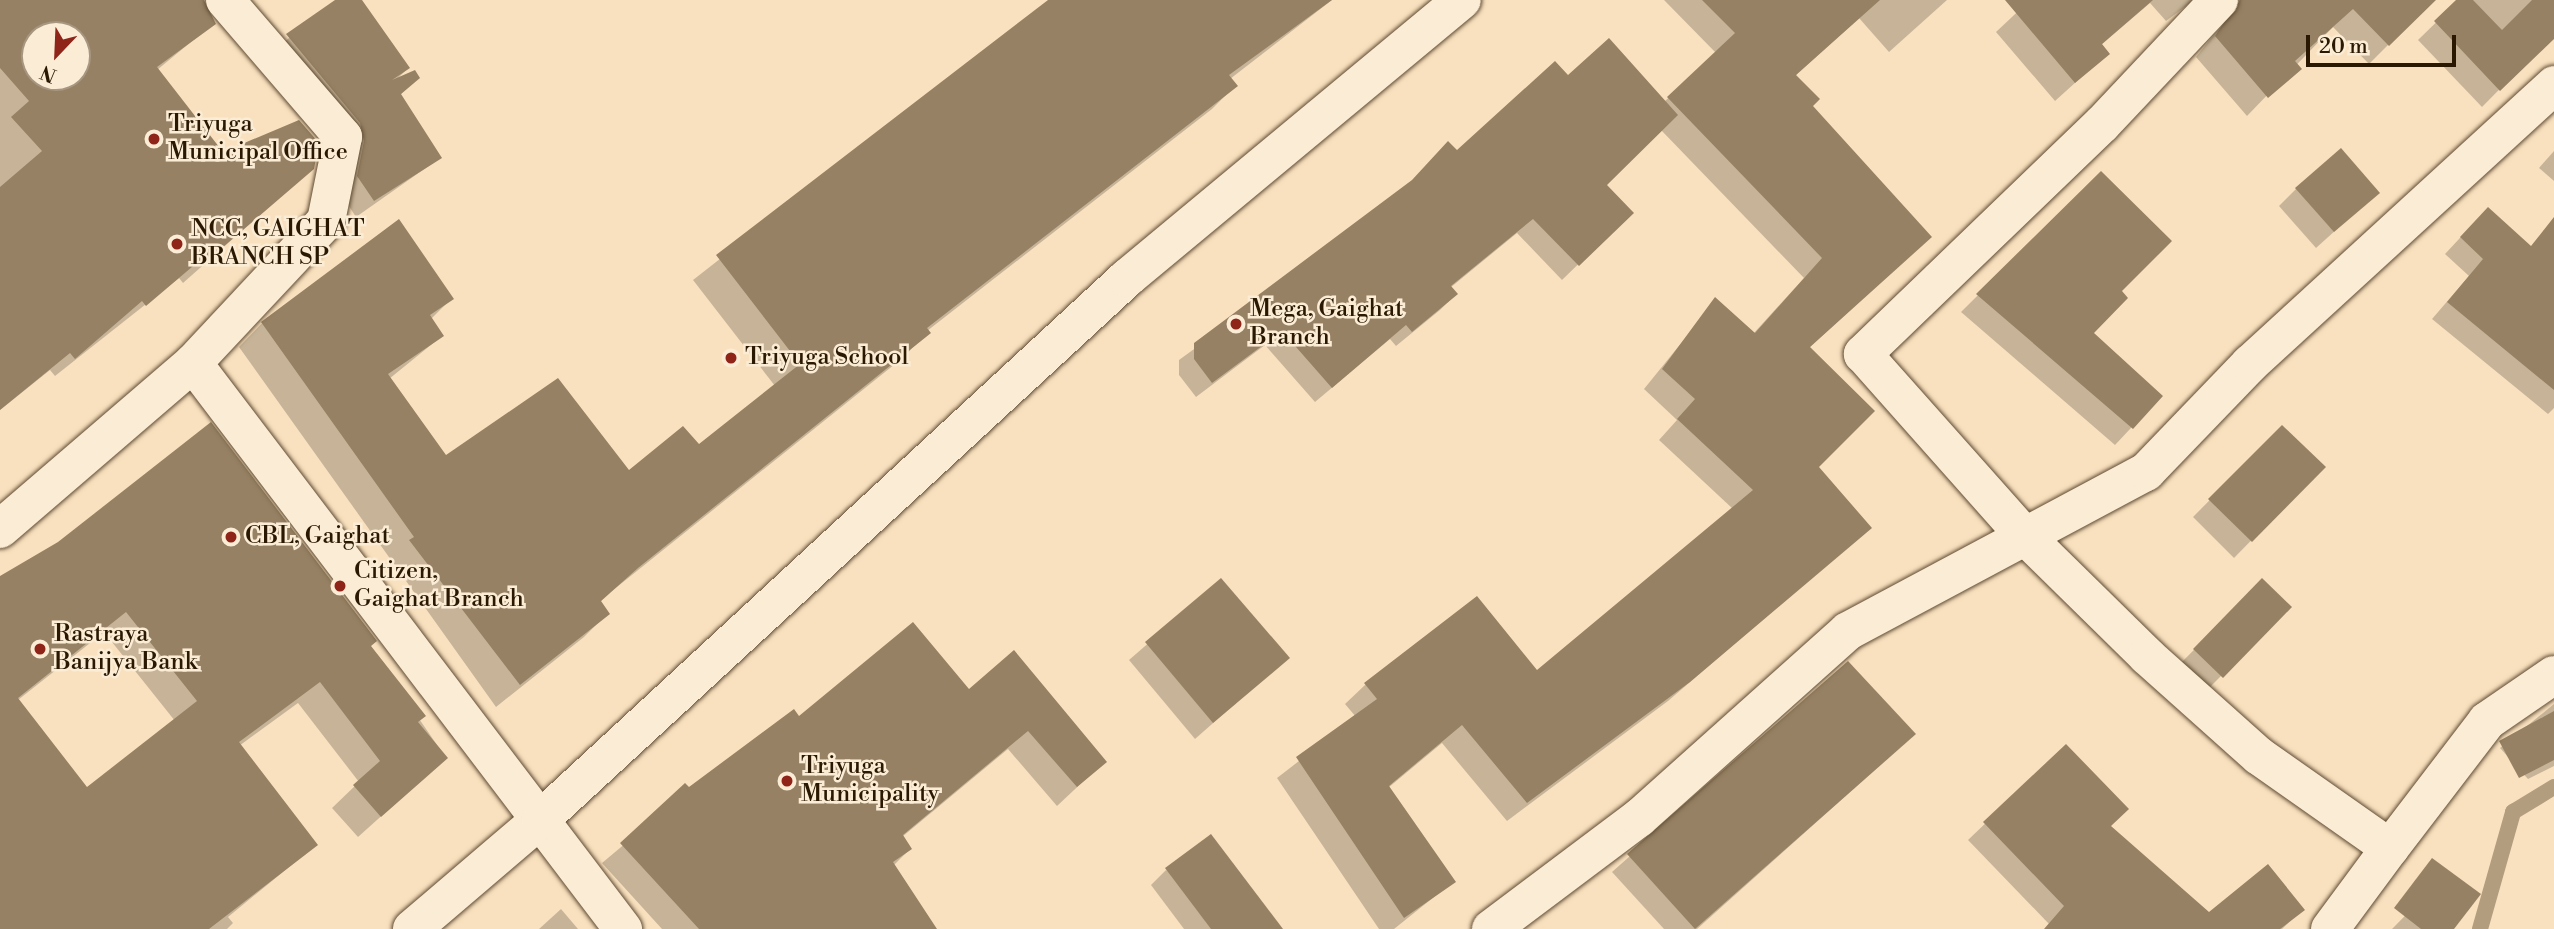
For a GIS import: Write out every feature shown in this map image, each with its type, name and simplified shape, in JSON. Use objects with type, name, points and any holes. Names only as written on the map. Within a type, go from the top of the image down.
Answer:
[{"type":"street","points":[[0,529],[193,363],[326,221],[343,137],[225,0]]},
{"type":"street","points":[[412,929],[541,819],[1127,278],[1462,0]]},
{"type":"street","points":[[2219,0],[2102,124],[1865,345],[1867,359],[2022,534],[2259,756],[2390,848]]},
{"type":"street","points":[[1491,929],[1639,818],[1847,631],[2022,534],[2146,472],[2250,364],[2554,85]]},
{"type":"street","points":[[193,363],[623,929]]},
{"type":"street","points":[[2330,929],[2487,720],[2554,675]]},
{"type":"building","points":[[0,0],[204,0],[216,24],[157,67],[223,152],[299,120],[319,143],[314,169],[202,265],[199,261],[146,306],[142,301],[75,359],[70,353],[0,410],[0,187],[42,151],[11,117],[29,101],[0,68]]},
{"type":"building","points":[[335,0],[362,0],[410,68],[392,80],[415,70],[420,78],[401,94],[442,158],[374,201],[357,176],[364,141],[360,123],[286,34]]},
{"type":"building","points":[[1048,0],[1332,0],[1229,75],[1238,86],[927,328],[931,333],[638,568],[601,601],[610,614],[520,685],[409,540],[414,537],[261,322],[399,219],[454,299],[430,315],[444,336],[388,374],[446,455],[558,378],[629,470],[683,426],[699,444],[800,364],[716,255]]},
{"type":"building","points":[[1702,0],[1880,0],[1796,75],[1820,99],[1813,106],[1932,237],[1810,347],[1875,411],[1819,467],[1872,528],[1690,682],[1527,803],[1462,725],[1389,786],[1456,882],[1404,918],[1296,757],[1377,699],[1364,683],[1477,596],[1537,670],[1753,490],[1677,419],[1695,399],[1662,369],[1715,297],[1755,333],[1822,258],[1667,97],[1735,33]]},
{"type":"building","points":[[2005,0],[2153,0],[2102,44],[2110,54],[2075,83]]},
{"type":"building","points":[[2240,0],[2436,0],[2389,46],[2353,9],[2295,61],[2302,69],[2268,98],[2215,36]]},
{"type":"building","points":[[2456,0],[2473,0],[2502,30],[2532,0],[2554,0],[2554,39],[2500,91],[2434,21]]},
{"type":"building","points":[[1609,38],[1678,115],[1607,185],[1634,213],[1579,266],[1533,219],[1451,286],[1458,294],[1412,332],[1406,325],[1332,388],[1282,331],[1212,383],[1194,359],[1194,343],[1412,180],[1448,141],[1457,150],[1555,61],[1568,75]]},
{"type":"building","points":[[2341,148],[2380,193],[2334,232],[2295,188]]},
{"type":"building","points":[[2101,171],[2172,241],[2122,291],[2128,298],[2094,333],[2163,396],[2133,429],[1976,294]]},
{"type":"building","points":[[2488,207],[2531,246],[2554,217],[2554,390],[2447,302],[2483,259],[2460,237]]},
{"type":"building","points":[[211,422],[377,641],[371,646],[426,716],[418,722],[448,758],[381,817],[353,785],[380,761],[320,682],[239,742],[318,845],[209,929],[0,929],[0,576],[58,542]],"holes":[[[126,612],[197,701],[87,787],[18,698]]]},
{"type":"building","points":[[2282,425],[2326,467],[2252,542],[2208,499]]},
{"type":"building","points":[[1221,578],[1290,658],[1213,723],[1145,642]]},
{"type":"building","points":[[2262,578],[2292,607],[2223,678],[2193,649]]},
{"type":"building","points":[[913,622],[969,689],[1014,650],[1107,762],[1077,787],[1028,731],[903,835],[912,849],[893,862],[937,929],[699,929],[620,843],[685,783],[689,787],[794,709],[799,716]]},
{"type":"building","points":[[1848,661],[1916,734],[1695,929],[1627,854]]},
{"type":"building","points":[[2554,711],[2554,760],[2519,778],[2499,741]]},
{"type":"building","points":[[2066,744],[2129,809],[2111,826],[2209,912],[2268,864],[2305,910],[2280,929],[2044,929],[2064,906],[1983,822]]},
{"type":"building","points":[[1211,834],[1283,929],[1211,929],[1165,868]]},
{"type":"building","points":[[2432,858],[2481,894],[2454,929],[2421,929],[2394,908]]},
{"type":"waterway","points":[[2480,929],[2513,812],[2554,787]]},
{"type":"place","name":"Triyuga Municipal Office","points":[[154,139]]},
{"type":"place","name":"NCC, GAIGHAT BRANCH SP","points":[[177,244]]},
{"type":"place","name":"Mega, Gaighat Branch","points":[[1236,324]]},
{"type":"place","name":"Triyuga School","points":[[731,358]]},
{"type":"place","name":"CBL, Gaighat","points":[[231,537]]},
{"type":"place","name":"Citizen, Gaighat Branch","points":[[340,586]]},
{"type":"place","name":"Rastraya Banijya Bank","points":[[40,649]]},
{"type":"place","name":"Triyuga Municipality","points":[[787,781]]}]
